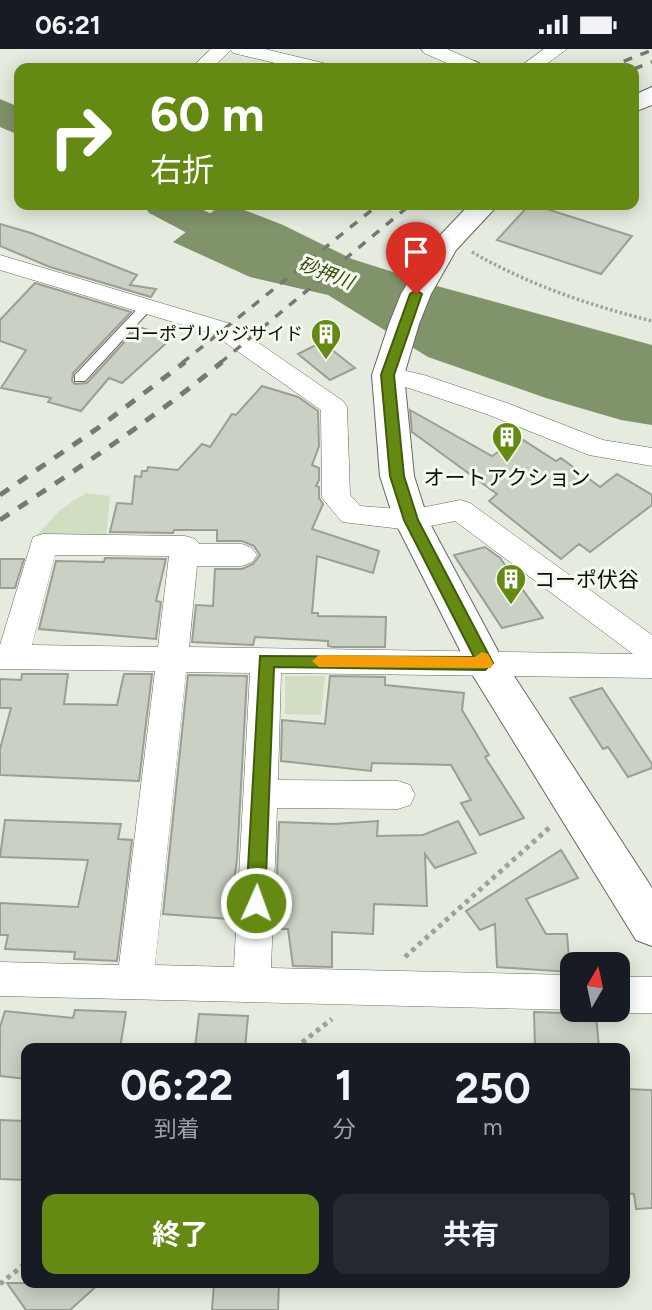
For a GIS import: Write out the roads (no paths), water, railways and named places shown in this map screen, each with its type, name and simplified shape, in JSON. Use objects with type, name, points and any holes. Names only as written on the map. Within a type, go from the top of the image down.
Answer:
[{"type":"street","points":[[207,63],[222,49]]},
{"type":"street","points":[[240,49],[299,63]]},
{"type":"street","points":[[431,49],[463,63]]},
{"type":"street","points":[[536,63],[557,49]]},
{"type":"street","points":[[481,210],[455,247],[416,294],[391,365],[397,476],[411,520],[485,663],[652,926]]},
{"type":"street","points":[[0,262],[222,329],[334,407],[336,498],[352,515],[411,520],[460,510],[652,651]]},
{"type":"street","points":[[391,365],[415,381],[498,409],[599,449],[652,457]]},
{"type":"street","points":[[135,982],[172,659],[185,546],[43,544],[7,657],[172,659],[266,660],[485,663],[652,666]]},
{"type":"street","points":[[184,555],[242,555]]},
{"type":"street","points":[[252,985],[266,660]]},
{"type":"street","points":[[260,794],[398,795]]},
{"type":"street","points":[[0,979],[560,993]]},
{"type":"street","points":[[630,995],[652,995]]},
{"type":"lane","points":[[80,378],[147,306]]},
{"type":"water","points":[[215,210],[244,210],[283,225],[352,259],[437,286],[652,345],[652,425],[621,420],[546,398],[428,357],[328,295],[250,277],[173,242]]},
{"type":"waterway","points":[[473,61],[477,63]]},
{"type":"waterway","name":"砂押川","points":[[0,110],[14,120]]},
{"type":"waterway","name":"砂押川","points":[[173,210],[228,237],[267,251]]},
{"type":"railway","points":[[620,63],[652,50]]},
{"type":"railway","points":[[639,67],[652,62]]},
{"type":"railway","points":[[182,363],[372,210]]},
{"type":"railway","points":[[220,363],[404,210]]},
{"type":"railway","points":[[0,495],[98,428],[185,362]]},
{"type":"railway","points":[[0,520],[141,424],[222,362]]},
{"type":"place","name":"コーポブリッジサイド","points":[[326,361]]},
{"type":"place","name":"オートアクション","points":[[507,464]]},
{"type":"place","name":"コーポ伏谷","points":[[511,606]]}]
